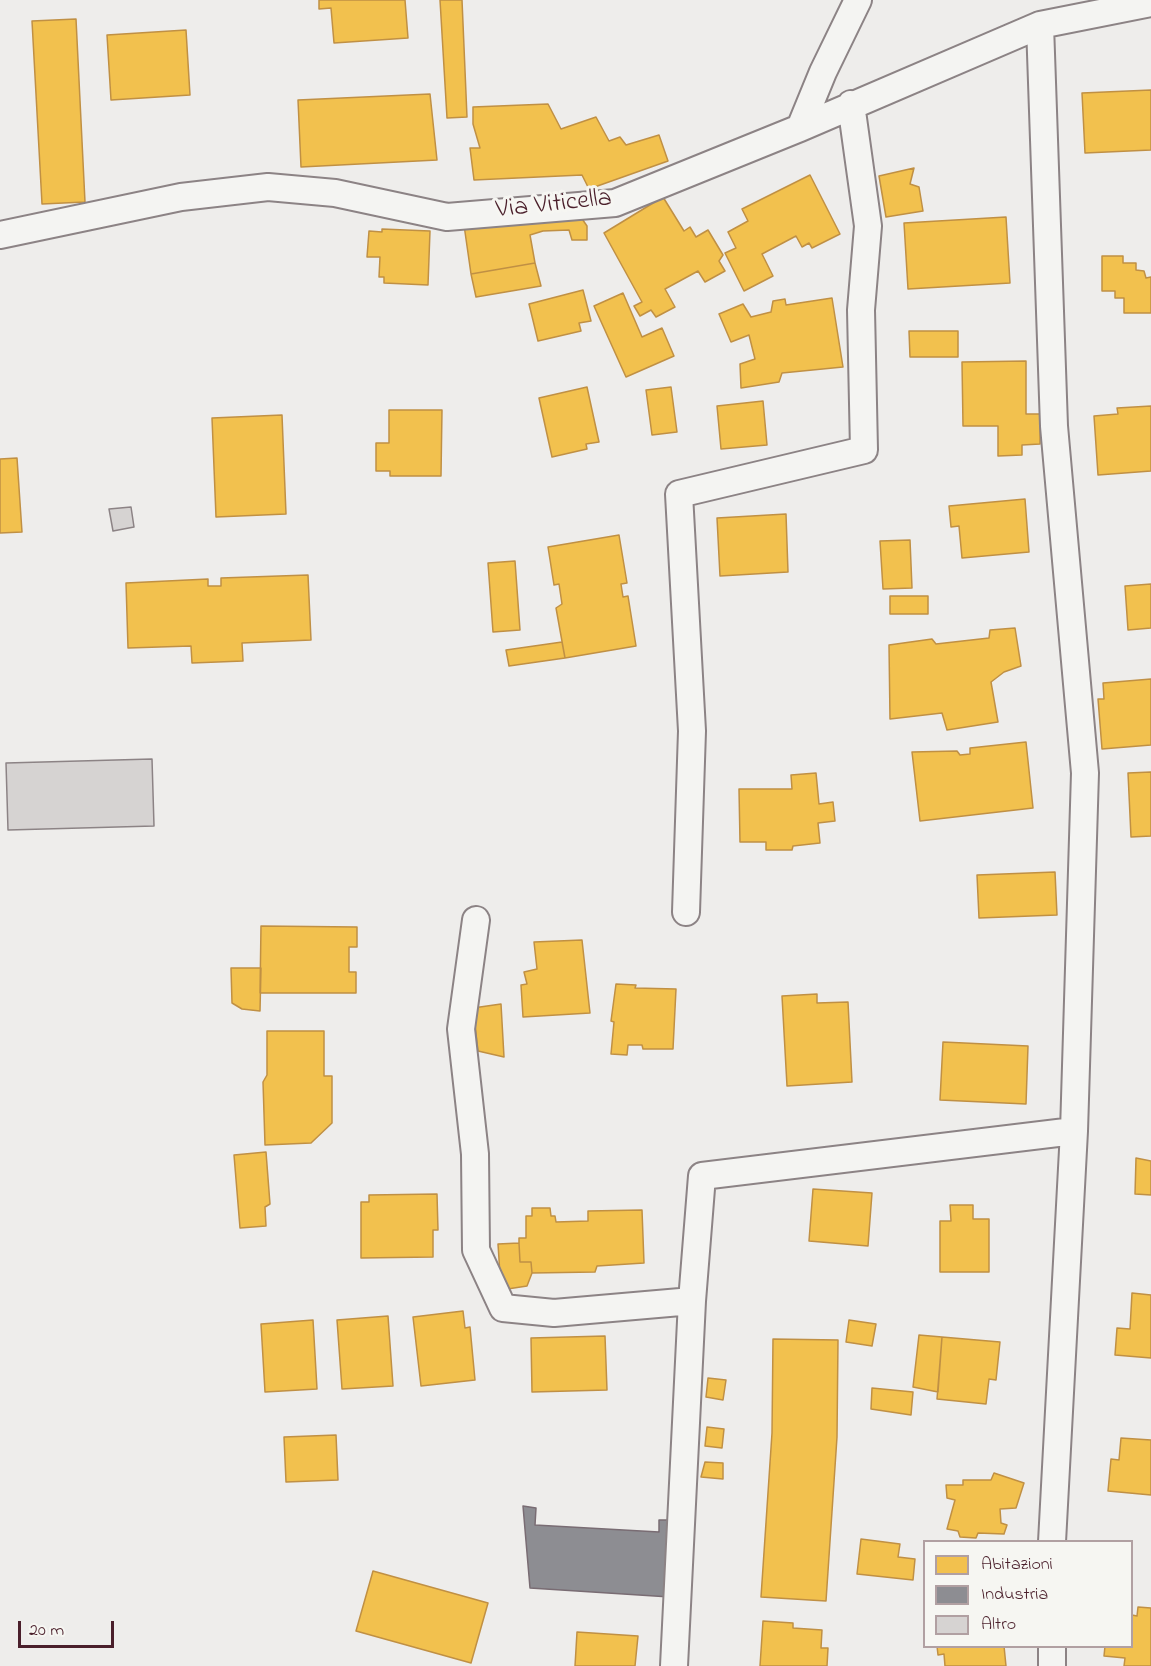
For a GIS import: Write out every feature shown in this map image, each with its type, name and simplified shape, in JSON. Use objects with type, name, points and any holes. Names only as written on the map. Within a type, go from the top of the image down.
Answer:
[{"type":"street","points":[[800,128],[858,0]]},
{"type":"street","name":"Via Viticella","points":[[0,235],[181,197],[268,187],[335,193],[447,217],[615,203],[800,128],[1040,25],[1151,3]]},
{"type":"street","points":[[1040,25],[1054,426],[1085,773],[1074,1131],[1052,1540]]},
{"type":"street","points":[[686,912],[692,731],[679,494],[864,450],[861,310],[868,226],[850,105]]},
{"type":"street","points":[[476,920],[461,1029],[475,1154],[476,1250],[503,1308],[554,1313],[692,1301]]},
{"type":"street","points":[[674,1666],[692,1301],[702,1176],[1074,1131]]},
{"type":"street","points":[[1052,1648],[1052,1666]]},
{"type":"building: Abitazioni","points":[[319,0],[405,0],[408,38],[334,43],[331,8],[319,9]]},
{"type":"building: Abitazioni","points":[[440,0],[462,0],[467,117],[447,118]]},
{"type":"building: Abitazioni","points":[[76,19],[85,202],[42,204],[32,21]]},
{"type":"building: Abitazioni","points":[[186,30],[190,95],[111,100],[107,35]]},
{"type":"building: Abitazioni","points":[[1151,90],[1151,150],[1085,153],[1082,93]]},
{"type":"building: Abitazioni","points":[[430,94],[437,160],[301,167],[298,100]]},
{"type":"building: Abitazioni","points":[[548,104],[561,129],[596,117],[609,141],[620,137],[626,145],[659,135],[668,161],[589,189],[582,175],[474,180],[470,148],[480,148],[473,124],[473,107]]},
{"type":"building: Abitazioni","points":[[914,168],[910,184],[919,187],[923,211],[886,217],[879,176]]},
{"type":"building: Abitazioni","points":[[810,175],[840,234],[812,248],[809,243],[802,247],[796,236],[762,254],[773,276],[744,291],[725,253],[736,248],[728,232],[748,221],[742,209]]},
{"type":"building: Abitazioni","points":[[663,197],[684,231],[690,227],[696,237],[708,230],[723,255],[719,261],[725,271],[705,282],[698,271],[665,289],[675,307],[656,317],[651,310],[640,316],[634,306],[642,302],[604,233]]},
{"type":"building: Abitazioni","points":[[578,213],[587,226],[587,240],[572,240],[569,230],[543,231],[530,235],[535,263],[471,274],[464,225]]},
{"type":"building: Abitazioni","points":[[1006,217],[1010,283],[908,289],[904,223]]},
{"type":"building: Abitazioni","points":[[382,229],[430,231],[428,285],[384,283],[384,277],[379,277],[380,257],[367,257],[369,231],[382,232]]},
{"type":"building: Abitazioni","points":[[1102,256],[1123,256],[1123,263],[1136,263],[1136,270],[1144,271],[1146,278],[1151,277],[1151,313],[1124,313],[1124,298],[1115,298],[1115,291],[1102,291]]},
{"type":"building: Abitazioni","points":[[535,263],[541,286],[476,297],[471,274]]},
{"type":"building: Abitazioni","points":[[583,290],[591,321],[579,323],[581,331],[538,341],[529,304]]},
{"type":"building: Abitazioni","points":[[623,293],[642,337],[662,328],[674,356],[626,377],[594,306]]},
{"type":"building: Abitazioni","points":[[832,298],[843,367],[782,373],[779,382],[741,388],[740,364],[755,359],[749,335],[731,342],[719,314],[743,304],[751,317],[771,312],[773,301],[785,299],[786,305]]},
{"type":"building: Abitazioni","points":[[909,331],[958,331],[958,357],[910,357]]},
{"type":"building: Abitazioni","points":[[1026,361],[1026,414],[1040,414],[1040,444],[1022,445],[1022,455],[998,456],[998,426],[963,426],[962,362]]},
{"type":"building: Abitazioni","points":[[587,387],[599,442],[586,444],[587,449],[552,457],[539,398]]},
{"type":"building: Abitazioni","points":[[671,387],[677,432],[652,435],[646,390]]},
{"type":"building: Abitazioni","points":[[763,401],[767,445],[721,449],[717,406]]},
{"type":"building: Abitazioni","points":[[1151,406],[1151,471],[1098,475],[1094,416],[1118,414],[1117,408]]},
{"type":"building: Abitazioni","points":[[389,410],[442,410],[441,476],[390,476],[390,471],[376,471],[376,443],[389,443]]},
{"type":"building: Abitazioni","points":[[282,415],[286,514],[216,517],[212,418]]},
{"type":"building: Abitazioni","points":[[17,458],[22,532],[0,533],[0,459]]},
{"type":"building: Abitazioni","points":[[1025,499],[1029,552],[962,558],[959,526],[951,527],[949,506]]},
{"type":"building: Abitazioni","points":[[786,514],[788,572],[720,576],[717,518]]},
{"type":"building: Abitazioni","points":[[619,535],[627,583],[621,584],[623,597],[628,596],[636,646],[565,658],[556,608],[562,604],[559,584],[554,585],[548,547]]},
{"type":"building: Abitazioni","points":[[910,540],[912,588],[883,589],[880,541]]},
{"type":"building: Abitazioni","points":[[515,561],[520,630],[493,632],[488,563]]},
{"type":"building: Abitazioni","points":[[308,575],[311,640],[242,643],[243,661],[192,663],[191,646],[128,648],[126,583],[208,579],[208,586],[221,586],[221,578]]},
{"type":"building: Abitazioni","points":[[1151,584],[1151,628],[1128,630],[1125,586]]},
{"type":"building: Abitazioni","points":[[890,596],[928,596],[928,614],[890,614]]},
{"type":"building: Abitazioni","points":[[1015,628],[1021,666],[1004,672],[991,682],[998,722],[947,730],[942,713],[890,719],[889,645],[932,639],[936,644],[989,638],[990,630]]},
{"type":"building: Abitazioni","points":[[562,642],[565,658],[509,666],[506,650]]},
{"type":"building: Abitazioni","points":[[1151,679],[1151,745],[1102,749],[1098,699],[1104,699],[1103,683]]},
{"type":"building: Abitazioni","points":[[1026,742],[1033,808],[920,821],[912,752],[957,751],[960,755],[970,754],[970,748]]},
{"type":"building: Abitazioni","points":[[1151,772],[1151,836],[1131,837],[1128,773]]},
{"type":"building: Abitazioni","points":[[816,773],[819,804],[833,802],[835,821],[818,823],[820,843],[793,846],[792,850],[766,850],[766,842],[740,842],[739,789],[792,789],[791,775]]},
{"type":"building: Abitazioni","points":[[1055,872],[1057,915],[979,918],[977,875]]},
{"type":"building: Abitazioni","points":[[261,926],[357,927],[357,947],[349,947],[349,972],[356,972],[356,993],[260,993]]},
{"type":"building: Abitazioni","points":[[582,940],[590,1013],[523,1017],[521,985],[527,984],[524,972],[537,969],[534,942]]},
{"type":"building: Abitazioni","points":[[231,968],[261,968],[260,1011],[242,1009],[232,1003]]},
{"type":"building: Abitazioni","points":[[616,984],[636,985],[635,988],[676,989],[673,1049],[643,1049],[642,1045],[628,1045],[627,1055],[611,1054],[614,1022],[611,1021]]},
{"type":"building: Abitazioni","points":[[817,994],[817,1003],[848,1002],[852,1082],[787,1086],[782,996]]},
{"type":"building: Abitazioni","points":[[501,1004],[504,1057],[478,1051],[473,1008]]},
{"type":"building: Abitazioni","points":[[267,1031],[324,1031],[324,1076],[332,1076],[332,1123],[311,1143],[265,1145],[263,1082],[267,1075]]},
{"type":"building: Abitazioni","points":[[943,1042],[1028,1046],[1026,1104],[940,1100]]},
{"type":"building: Abitazioni","points":[[266,1152],[270,1204],[265,1207],[266,1226],[240,1228],[234,1155]]},
{"type":"building: Abitazioni","points":[[1136,1158],[1151,1161],[1151,1195],[1135,1194]]},
{"type":"building: Abitazioni","points":[[813,1189],[872,1193],[868,1246],[809,1241]]},
{"type":"building: Abitazioni","points":[[437,1194],[438,1230],[433,1230],[433,1257],[361,1258],[361,1202],[369,1202],[369,1195]]},
{"type":"building: Abitazioni","points":[[950,1205],[973,1205],[973,1219],[989,1219],[989,1272],[940,1272],[940,1221],[951,1221]]},
{"type":"building: Abitazioni","points":[[532,1208],[550,1208],[551,1216],[555,1216],[556,1222],[588,1221],[588,1211],[642,1210],[644,1263],[597,1266],[595,1272],[532,1273],[531,1262],[520,1262],[519,1238],[526,1238],[526,1216],[532,1216]]},
{"type":"building: Abitazioni","points":[[519,1243],[520,1262],[531,1262],[532,1273],[527,1286],[501,1290],[498,1244]]},
{"type":"building: Abitazioni","points":[[1132,1293],[1151,1295],[1151,1358],[1115,1355],[1117,1328],[1130,1329]]},
{"type":"building: Abitazioni","points":[[463,1311],[465,1328],[470,1327],[475,1380],[421,1386],[413,1317]]},
{"type":"building: Abitazioni","points":[[388,1316],[393,1386],[342,1389],[337,1320]]},
{"type":"building: Abitazioni","points":[[313,1320],[317,1389],[265,1392],[261,1324]]},
{"type":"building: Abitazioni","points":[[849,1320],[876,1324],[872,1346],[846,1342]]},
{"type":"building: Abitazioni","points":[[919,1335],[942,1337],[938,1392],[913,1387]]},
{"type":"building: Abitazioni","points":[[605,1336],[607,1390],[532,1392],[531,1338]]},
{"type":"building: Abitazioni","points":[[942,1337],[1000,1342],[996,1380],[989,1379],[986,1404],[937,1399]]},
{"type":"building: Abitazioni","points":[[773,1339],[838,1340],[837,1437],[826,1601],[761,1597],[772,1433]]},
{"type":"building: Abitazioni","points":[[708,1378],[726,1380],[723,1400],[706,1397]]},
{"type":"building: Abitazioni","points":[[872,1388],[913,1392],[911,1415],[871,1409]]},
{"type":"building: Abitazioni","points":[[707,1427],[724,1429],[722,1448],[705,1446]]},
{"type":"building: Abitazioni","points":[[336,1435],[338,1480],[286,1482],[284,1437]]},
{"type":"building: Abitazioni","points":[[1121,1438],[1151,1440],[1151,1495],[1108,1491],[1111,1459],[1119,1460]]},
{"type":"building: Abitazioni","points":[[705,1462],[723,1463],[723,1479],[701,1477]]},
{"type":"building: Abitazioni","points":[[994,1473],[1024,1483],[1016,1508],[1000,1509],[1001,1523],[1007,1525],[1004,1534],[978,1533],[976,1538],[960,1537],[958,1531],[947,1529],[955,1500],[947,1498],[946,1485],[963,1485],[963,1480],[991,1480]]},
{"type":"building: Abitazioni","points":[[861,1539],[900,1544],[898,1557],[915,1559],[913,1580],[857,1574]]},
{"type":"building: Abitazioni","points":[[373,1571],[488,1603],[471,1663],[356,1631]]},
{"type":"building: Abitazioni","points":[[1138,1607],[1151,1608],[1151,1666],[1124,1666],[1125,1658],[1104,1656],[1105,1648],[1133,1648],[1133,1615],[1137,1616]]},
{"type":"building: Abitazioni","points":[[763,1621],[793,1623],[793,1628],[822,1630],[821,1648],[828,1648],[827,1666],[760,1666]]},
{"type":"building: Abitazioni","points":[[577,1632],[638,1636],[635,1666],[575,1666]]},
{"type":"building: Abitazioni","points":[[937,1648],[1004,1648],[1006,1666],[945,1666],[944,1654],[938,1655]]},
{"type":"building: Industria","points":[[523,1506],[536,1508],[535,1525],[659,1532],[659,1520],[673,1520],[670,1597],[530,1588]]},
{"type":"building: Altro","points":[[131,507],[134,527],[113,531],[109,509]]},
{"type":"building: Altro","points":[[152,759],[154,826],[8,830],[6,763]]}]
